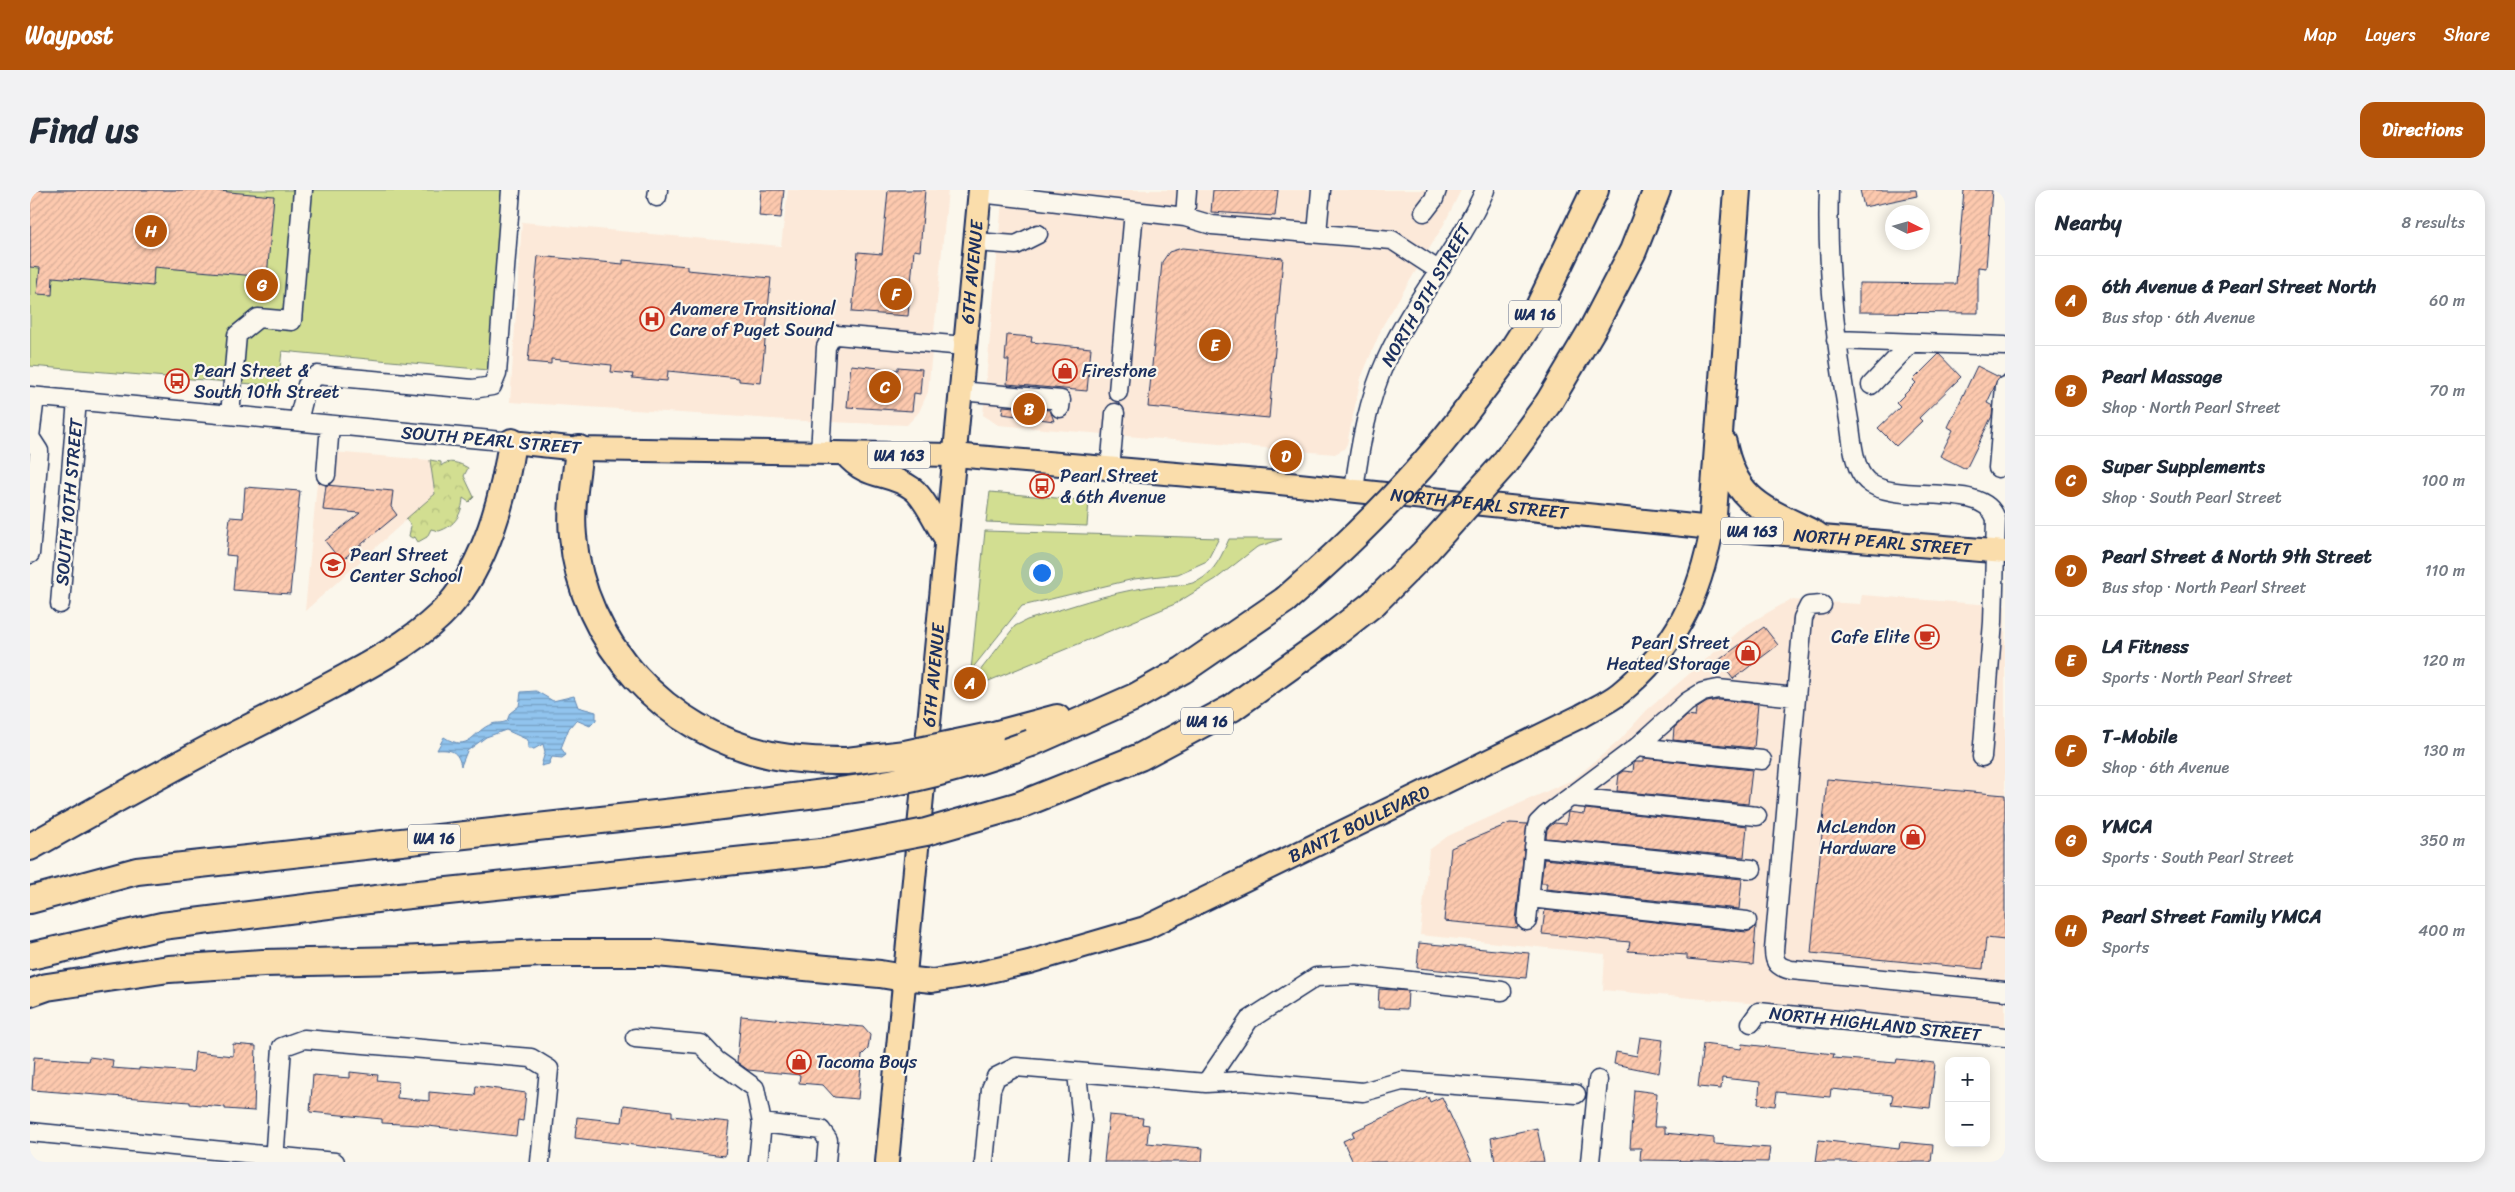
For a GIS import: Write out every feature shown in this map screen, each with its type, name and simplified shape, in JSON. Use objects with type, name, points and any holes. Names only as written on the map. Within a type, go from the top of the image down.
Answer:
[{"type":"highway","name":"WA 16","points":[[30,900],[137,871],[673,812],[906,781],[957,769],[1031,743],[1135,697],[1212,651],[1285,600],[1318,572],[1387,504],[1455,426],[1511,352],[1536,313],[1595,190]]},
{"type":"highway","name":"WA 16","points":[[30,956],[162,926],[400,896],[822,852],[926,832],[1020,805],[1140,757],[1232,708],[1323,643],[1374,603],[1424,552],[1504,464],[1548,402],[1593,328],[1633,251],[1657,190]]},
{"type":"highway","points":[[1712,528],[1737,190]]},
{"type":"highway","points":[[1719,420],[1728,468],[1745,495],[1765,509],[1816,535]]},
{"type":"highway","points":[[30,847],[151,778],[315,695],[380,659],[420,633],[454,600],[482,549],[506,481],[512,442]]},
{"type":"highway","points":[[580,449],[572,512],[573,536],[584,591],[600,629],[637,681],[685,719],[711,734],[742,747],[786,757],[817,761],[847,761],[905,754],[990,736],[1135,697]]},
{"type":"highway","points":[[30,993],[47,987],[169,970],[263,963],[400,960],[543,953],[657,954],[870,973],[904,978]]},
{"type":"main road","name":"6TH AVENUE","points":[[887,1162],[980,192]]},
{"type":"main road","name":"SOUTH PEARL STREET","points":[[512,442],[580,449],[954,455]]},
{"type":"main road","points":[[845,454],[854,466],[869,473],[897,480],[915,490],[946,539]]},
{"type":"main road","name":"NORTH PEARL STREET","points":[[954,455],[1354,490],[1712,528],[2001,551]]},
{"type":"main road","name":"BANTZ BOULEVARD","points":[[904,978],[932,981],[976,974],[1029,962],[1145,928],[1581,716],[1620,694],[1669,644],[1694,598],[1706,564],[1712,528]]},
{"type":"street","points":[[230,415],[237,335],[258,318],[292,321],[303,190]]},
{"type":"street","points":[[298,421],[307,385],[317,375],[473,389],[492,386],[497,374],[511,190]]},
{"type":"street","points":[[1185,217],[1187,190]]},
{"type":"street","points":[[1318,233],[1322,190]]},
{"type":"street","points":[[1424,212],[1434,199],[1436,190]]},
{"type":"street","name":"NORTH 9TH STREET","points":[[1354,490],[1363,430],[1377,382],[1397,339],[1485,190]]},
{"type":"street","points":[[1829,190],[1830,273],[1836,340],[1855,454],[1864,478],[1871,484],[1884,489],[1982,502],[1990,508],[1995,516],[2001,551],[1982,758]]},
{"type":"street","points":[[980,192],[1185,217],[1212,225],[1392,240],[1438,270]]},
{"type":"street","points":[[1118,392],[1134,210]]},
{"type":"street","points":[[975,242],[1016,245],[1038,234]]},
{"type":"street","points":[[820,453],[826,347],[831,338],[836,335],[964,346]]},
{"type":"street","points":[[1836,340],[2005,346]]},
{"type":"street","points":[[1871,385],[1911,342]]},
{"type":"street","points":[[1998,468],[2005,386]]},
{"type":"street","points":[[960,391],[1061,400],[1060,408]]},
{"type":"street","points":[[30,554],[39,451],[30,437],[32,396]]},
{"type":"street","name":"SOUTH PEARL STREET","points":[[32,396],[512,442]]},
{"type":"street","name":"SOUTH 10TH STREET","points":[[60,604],[77,400]]},
{"type":"street","points":[[1110,469],[1115,413]]},
{"type":"street","points":[[326,475],[330,424]]},
{"type":"street","points":[[1822,604],[1812,605],[1804,614],[1774,946],[1776,963],[1780,967],[1791,970],[2005,991]]},
{"type":"street","points":[[1528,920],[1538,822],[1637,747],[1687,702],[1709,690],[1796,697]]},
{"type":"street","points":[[1637,747],[1762,760]]},
{"type":"street","points":[[1571,797],[1757,816]]},
{"type":"street","points":[[1534,847],[1752,869]]},
{"type":"street","points":[[1529,898],[1747,920]]},
{"type":"street","points":[[1206,1083],[1249,1020],[1316,977],[1356,975],[1502,991]]},
{"type":"street","name":"NORTH HIGHLAND STREET","points":[[1751,1023],[1760,1012],[2005,1037]]},
{"type":"street","points":[[274,1159],[282,1048],[304,1038],[531,1058],[550,1069],[540,1162]]},
{"type":"street","points":[[635,1038],[701,1044],[716,1060],[754,1088],[762,1123],[758,1162]]},
{"type":"street","points":[[984,1162],[991,1089],[996,1077],[1016,1067],[1206,1083],[1242,1081],[1363,1092],[1402,1081],[1576,1094]]},
{"type":"street","points":[[1077,1073],[1082,1121],[1078,1162]]},
{"type":"street","points":[[1590,1162],[1598,1080]]},
{"type":"street","points":[[762,1123],[821,1130],[828,1140],[826,1162]]},
{"type":"street","points":[[30,1132],[274,1159],[335,1162]]},
{"type":"shaded area","points":[[788,190],[948,190],[928,392],[919,412],[907,425],[803,421],[510,402],[522,222],[781,246]]},
{"type":"shaded area","points":[[1003,190],[1461,190],[1443,226],[1383,325],[1361,378],[1347,444],[1344,449],[1335,454],[998,425],[983,415]]},
{"type":"shaded area","name":"Pearl Street Center School","points":[[320,451],[430,460],[435,494],[305,611]]},
{"type":"shaded area","points":[[1862,595],[2005,606],[2005,1026],[1603,990],[1605,954],[1420,935],[1429,850],[1448,836],[1574,779],[1620,740],[1646,711],[1746,625],[1790,600],[1860,604]]},
{"type":"green space","points":[[30,190],[502,190],[488,370],[282,351],[278,386],[30,366]]},
{"type":"green space","points":[[430,460],[441,462],[441,466],[454,462],[468,468],[464,476],[474,497],[469,502],[463,498],[457,519],[453,523],[439,531],[431,529],[427,537],[418,542],[415,537],[409,536],[411,526],[406,519],[435,494]]},
{"type":"green space","points":[[990,492],[1089,501],[1087,526],[986,522]]},
{"type":"green space","points":[[985,531],[1219,538],[1207,561],[1178,574],[1134,579],[1022,606],[971,670]]},
{"type":"green space","points":[[1229,539],[1282,539],[1257,547],[1216,579],[1175,604],[979,685],[972,681],[1015,626],[1027,620],[1118,593],[1149,587],[1186,585],[1198,581],[1213,568],[1221,557]]},
{"type":"water","points":[[536,691],[553,701],[574,696],[578,707],[596,712],[596,720],[590,726],[576,720],[569,728],[561,748],[566,755],[562,758],[552,757],[549,764],[541,766],[545,752],[543,744],[534,749],[528,749],[528,740],[506,730],[486,737],[467,751],[461,766],[458,757],[453,752],[437,750],[444,737],[453,742],[466,742],[486,727],[494,723],[507,721],[510,713],[519,706],[521,692]]},
{"type":"building","points":[[30,190],[207,190],[274,196],[267,277],[154,267],[153,286],[53,277],[52,295],[37,294],[40,268],[30,267]]},
{"type":"building","points":[[761,190],[784,190],[781,218],[759,216]]},
{"type":"building","points":[[888,190],[925,190],[920,251],[914,250],[908,316],[852,312],[858,252],[882,254]]},
{"type":"building","points":[[1213,190],[1278,190],[1275,216],[1211,212]]},
{"type":"building","points":[[1860,190],[1916,190],[1917,196],[1864,207]]},
{"type":"building","points":[[1964,190],[1992,190],[1986,268],[1978,267],[1978,313],[1859,312],[1859,283],[1956,284]]},
{"type":"building","points":[[1182,248],[1283,258],[1269,418],[1148,407],[1162,262],[1169,252]]},
{"type":"building","name":"Avamere Transitional Care of Puget Sound","points":[[538,256],[623,264],[623,260],[687,266],[687,270],[771,278],[761,383],[739,381],[739,378],[668,371],[667,381],[632,378],[633,374],[611,372],[612,365],[551,359],[551,364],[528,362]]},
{"type":"building","points":[[1007,335],[1032,337],[1031,342],[1091,348],[1087,391],[1007,384],[1009,360],[1005,360]]},
{"type":"building","points":[[1939,354],[1961,377],[1919,418],[1922,421],[1896,446],[1878,428],[1900,407],[1896,403],[1916,383],[1913,380]]},
{"type":"building","points":[[851,365],[898,370],[898,367],[922,369],[920,394],[914,393],[912,411],[847,407]]},
{"type":"building","points":[[1977,366],[1999,377],[1987,403],[1993,406],[1992,416],[1966,469],[1940,456],[1953,430],[1948,427]]},
{"type":"building","points":[[1003,406],[1050,410],[1054,421],[1002,414]]},
{"type":"building","points":[[326,485],[393,491],[391,507],[397,515],[341,561],[325,541],[360,513],[323,510]]},
{"type":"building","points":[[245,487],[300,491],[290,594],[233,590],[236,556],[226,555],[230,517],[243,518]]},
{"type":"building","name":"Pearl Street Heated Storage","points":[[1764,627],[1778,645],[1733,679],[1719,660]]},
{"type":"building","points":[[1719,700],[1758,704],[1754,748],[1673,740],[1674,728],[1687,716],[1695,717],[1696,709],[1707,702]]},
{"type":"building","points":[[1644,758],[1752,770],[1748,804],[1617,791],[1619,774],[1623,771],[1633,772],[1634,762],[1644,762]]},
{"type":"building","name":"McLendon Hardware","points":[[1827,779],[2005,795],[2005,940],[1986,938],[1983,969],[1811,953]]},
{"type":"building","points":[[1585,809],[1747,826],[1744,857],[1546,838],[1547,829],[1554,823],[1566,824],[1568,812],[1584,814]]},
{"type":"building","points":[[1510,823],[1527,824],[1516,920],[1518,928],[1444,921],[1451,848]]},
{"type":"building","points":[[1544,859],[1742,879],[1739,909],[1546,889],[1547,883],[1541,883]]},
{"type":"building","points":[[1545,910],[1746,932],[1752,930],[1756,925],[1753,965],[1687,959],[1687,955],[1628,951],[1630,942],[1542,934]]},
{"type":"building","points":[[1419,943],[1529,953],[1526,978],[1417,968]]},
{"type":"building","points":[[1379,989],[1408,991],[1407,1009],[1378,1008]]},
{"type":"building","name":"Tacoma Boys","points":[[741,1016],[863,1027],[870,1035],[868,1049],[862,1055],[858,1099],[834,1097],[823,1085],[799,1083],[800,1075],[748,1070],[737,1062]]},
{"type":"building","points":[[1640,1037],[1663,1040],[1659,1073],[1614,1064],[1616,1052],[1637,1056]]},
{"type":"building","points":[[233,1044],[256,1046],[254,1111],[225,1109],[225,1107],[190,1104],[190,1102],[32,1090],[34,1057],[88,1061],[89,1057],[113,1060],[112,1068],[193,1072],[195,1052],[233,1056]]},
{"type":"building","points":[[1703,1044],[1741,1049],[1742,1044],[1834,1054],[1833,1058],[1896,1063],[1897,1059],[1935,1063],[1930,1108],[1891,1104],[1893,1095],[1831,1089],[1830,1097],[1777,1092],[1775,1106],[1758,1104],[1760,1082],[1722,1078],[1721,1089],[1698,1087]]},
{"type":"building","points":[[350,1072],[378,1075],[377,1080],[398,1082],[397,1098],[429,1101],[429,1092],[475,1096],[476,1086],[526,1093],[523,1121],[518,1120],[516,1136],[419,1125],[382,1123],[382,1119],[310,1112],[313,1075],[350,1078]]},
{"type":"building","points":[[1634,1090],[1657,1093],[1654,1127],[1665,1127],[1665,1133],[1714,1138],[1714,1144],[1770,1148],[1768,1162],[1640,1160],[1641,1148],[1630,1148]]},
{"type":"building","points":[[1428,1097],[1430,1102],[1442,1097],[1472,1162],[1353,1162],[1343,1141],[1354,1136],[1352,1132]]},
{"type":"building","points":[[624,1105],[672,1111],[672,1116],[729,1122],[725,1156],[575,1138],[577,1117],[622,1122]]},
{"type":"building","points":[[1109,1115],[1143,1118],[1142,1124],[1149,1125],[1147,1143],[1203,1148],[1202,1162],[1104,1162]]},
{"type":"building","points":[[1537,1128],[1544,1162],[1495,1162],[1491,1138]]},
{"type":"building","points":[[1819,1140],[1899,1149],[1900,1142],[1933,1145],[1931,1162],[1816,1162]]},
{"type":"place","name":"Pearl Street Family YMCA","points":[[151,231]]},
{"type":"place","name":"YMCA","points":[[262,285]]},
{"type":"place","name":"T-Mobile","points":[[896,294]]},
{"type":"place","name":"Avamere Transitional Care of Puget Sound","points":[[652,319]]},
{"type":"place","name":"LA Fitness","points":[[1215,345]]},
{"type":"place","name":"Firestone","points":[[1065,371]]},
{"type":"place","name":"Pearl Street & South 10th Street","points":[[177,381]]},
{"type":"place","name":"Super Supplements","points":[[885,387]]},
{"type":"place","name":"Pearl Massage","points":[[1029,409]]},
{"type":"place","name":"Pearl Street & North 9th Street","points":[[1286,456]]},
{"type":"place","name":"Pearl Street & 6th Avenue","points":[[1042,486]]},
{"type":"place","name":"Pearl Street Center School","points":[[333,565]]},
{"type":"place","name":"Cafe Elite","points":[[1927,637]]},
{"type":"place","name":"Pearl Street Heated Storage","points":[[1748,653]]},
{"type":"place","name":"6th Avenue & Pearl Street North","points":[[970,683]]},
{"type":"place","name":"McLendon Hardware","points":[[1913,837]]},
{"type":"place","name":"Tacoma Boys","points":[[799,1062]]}]
